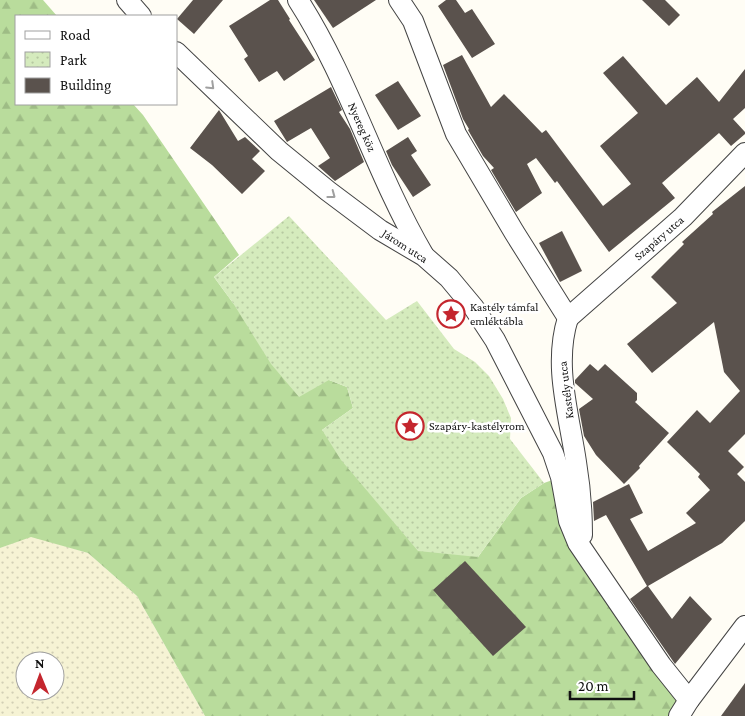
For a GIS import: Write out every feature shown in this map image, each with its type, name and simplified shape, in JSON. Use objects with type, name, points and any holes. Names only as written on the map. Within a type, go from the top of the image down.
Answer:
[{"type":"street","points":[[127,0],[140,15]]},
{"type":"street","name":"Nyereg köz","points":[[298,0],[310,19],[352,105],[405,223],[424,256]]},
{"type":"street","points":[[399,0],[415,28],[456,134],[568,318]]},
{"type":"street","name":"Járom utca","points":[[178,54],[279,151],[380,230],[424,256],[449,278],[474,308],[495,340],[553,453],[561,478],[569,521],[582,549]]},
{"type":"street","name":"Szapáry utca","points":[[568,318],[683,217],[745,153]]},
{"type":"street","name":"Kastély utca","points":[[568,318],[564,332],[561,360],[563,386],[577,465],[582,519],[582,549]]},
{"type":"street","points":[[582,549],[661,665],[684,708],[745,626]]},
{"type":"shaded area","points":[[31,536],[88,553],[137,596],[205,716],[0,716],[0,548]]},
{"type":"green space","points":[[0,0],[43,0],[56,15],[15,15],[15,105],[134,105],[143,115],[239,255],[214,277],[233,303],[329,380],[347,387],[353,408],[322,430],[478,557],[521,498],[544,483],[561,477],[569,521],[689,700],[679,716],[205,716],[137,596],[88,553],[31,537],[0,548]]},
{"type":"green space","points":[[289,216],[386,320],[417,301],[454,349],[475,362],[489,376],[503,399],[511,418],[510,439],[544,483],[521,498],[478,557],[418,551],[341,460],[322,430],[353,408],[347,387],[329,380],[299,397],[271,364],[233,303],[214,277]]},
{"type":"building","points":[[193,0],[223,0],[194,34],[178,18]]},
{"type":"building","points":[[270,0],[278,0],[315,60],[284,81],[277,71],[259,82],[244,59],[248,56],[229,26]]},
{"type":"building","points":[[314,0],[376,0],[333,28]]},
{"type":"building","points":[[446,0],[456,0],[465,13],[472,9],[495,44],[472,58],[438,6]]},
{"type":"building","points":[[642,0],[665,0],[680,15],[669,26]]},
{"type":"building","points":[[462,55],[491,107],[504,94],[542,133],[546,130],[603,206],[631,184],[600,146],[638,113],[603,73],[623,56],[666,105],[697,77],[719,102],[745,69],[745,108],[733,119],[745,134],[731,146],[719,133],[662,183],[675,198],[609,252],[557,181],[555,183],[536,158],[527,164],[542,193],[516,212],[491,170],[494,168],[483,156],[468,130],[443,65]]},
{"type":"building","points":[[398,81],[421,116],[398,130],[375,95]]},
{"type":"building","points":[[331,87],[342,110],[339,112],[350,129],[364,162],[335,181],[318,166],[330,158],[311,128],[287,142],[274,121]]},
{"type":"building","points":[[219,110],[238,141],[245,137],[260,151],[252,159],[265,171],[242,194],[212,165],[190,148]]},
{"type":"building","points":[[408,137],[417,151],[411,155],[431,185],[413,197],[392,165],[386,151]]},
{"type":"building","points":[[745,186],[745,434],[728,451],[744,467],[737,474],[745,482],[745,521],[722,543],[648,586],[672,619],[690,596],[712,619],[675,664],[630,599],[647,586],[606,515],[594,521],[593,502],[629,484],[643,513],[630,519],[648,551],[696,523],[686,513],[710,490],[698,477],[700,474],[667,442],[697,410],[710,423],[740,391],[724,372],[714,322],[652,373],[627,344],[677,303],[651,277],[684,244],[682,242],[713,214],[712,212]]},
{"type":"building","points":[[562,231],[582,271],[560,282],[539,243]]},
{"type":"building","points":[[590,364],[598,371],[605,364],[637,393],[637,400],[635,402],[669,433],[624,484],[596,455],[584,436],[579,409],[593,399],[575,383],[575,380]]},
{"type":"building","points":[[465,561],[526,627],[493,656],[433,590]]},
{"type":"building","points":[[745,683],[745,716],[721,716]]},
{"type":"place","name":"Kastély támfal emléktábla","points":[[451,314]]},
{"type":"place","name":"Szapáry-kastélyrom","points":[[410,426]]}]
